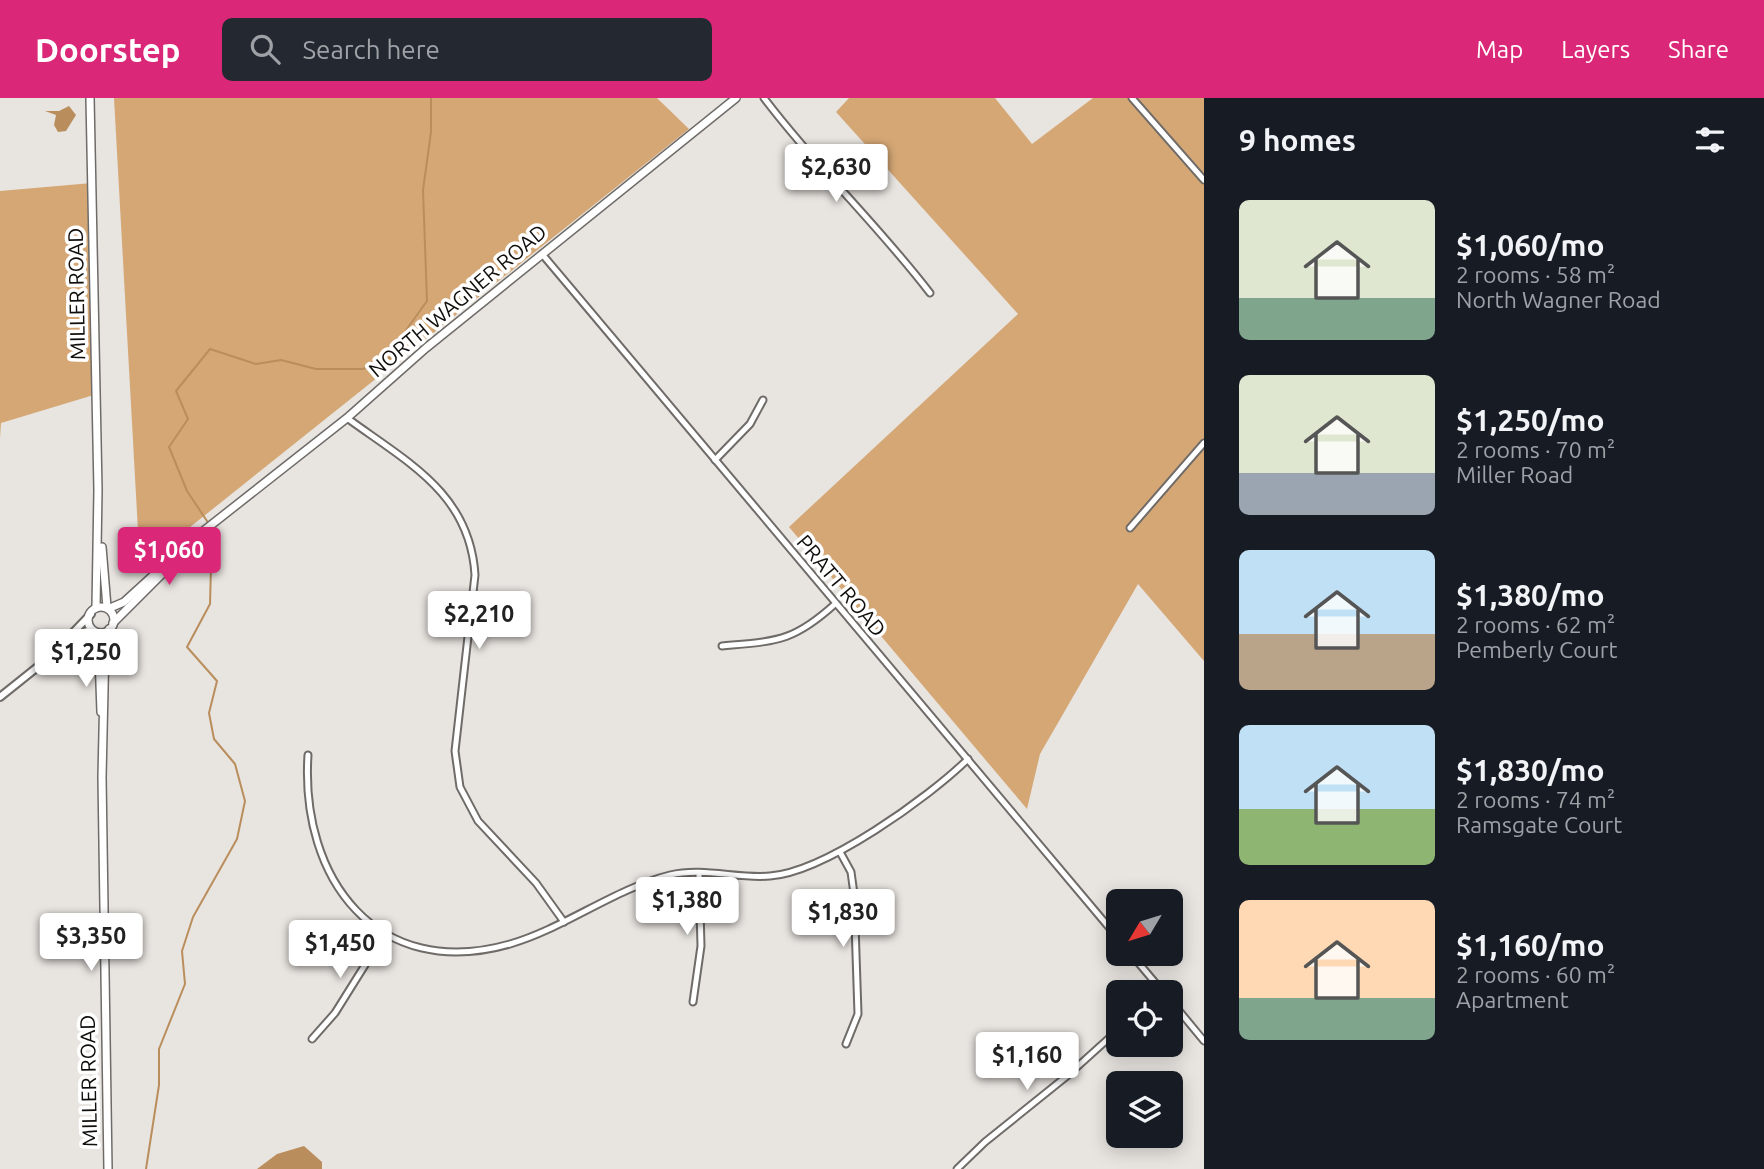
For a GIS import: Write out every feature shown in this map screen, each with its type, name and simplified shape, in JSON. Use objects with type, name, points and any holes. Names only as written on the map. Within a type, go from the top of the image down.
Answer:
[{"type":"main road","name":"MILLER ROAD","points":[[90,98],[98,490],[93,611]]},
{"type":"main road","name":"NORTH WAGNER ROAD","points":[[108,608],[124,602],[205,531],[347,418],[541,254],[736,98]]},
{"type":"main road","name":"MILLER ROAD","points":[[98,490],[108,608]]},
{"type":"main road","name":"NORTH WAGNER ROAD","points":[[111,626],[205,531]]},
{"type":"main road","points":[[108,608],[111,626],[100,634],[93,631],[89,623],[93,611],[108,608]]},
{"type":"main road","name":"MILLER ROAD","points":[[108,1169],[103,741],[105,645],[111,626]]},
{"type":"main road","name":"MILLER ROAD","points":[[93,631],[99,656],[103,741]]},
{"type":"street","points":[[764,98],[794,138],[895,247],[930,293]]},
{"type":"street","points":[[1132,98],[1204,180]]},
{"type":"street","name":"PRATT ROAD","points":[[541,254],[1106,924]]},
{"type":"street","points":[[715,460],[750,424],[763,400]]},
{"type":"street","points":[[347,418],[425,476],[456,509],[467,528],[474,552],[475,575],[455,751],[460,788],[478,821],[536,883],[564,922]]},
{"type":"street","points":[[1130,528],[1204,443]]},
{"type":"street","points":[[722,646],[754,644],[793,635],[810,626],[835,604]]},
{"type":"street","points":[[64,644],[93,611]]},
{"type":"street","points":[[0,697],[64,644],[80,633],[93,631]]},
{"type":"street","points":[[308,755],[307,806],[315,840],[328,872],[354,909],[385,933],[427,950],[455,953],[514,943],[647,883],[672,875],[751,877],[790,874],[811,868],[840,852],[946,780],[968,759]]},
{"type":"street","points":[[840,852],[851,872],[858,1014],[846,1044]]},
{"type":"street","points":[[692,1002],[701,946],[699,874]]},
{"type":"street","points":[[312,1039],[335,1013],[385,933]]},
{"type":"street","points":[[1141,966],[1153,980]]},
{"type":"street","points":[[1183,1016],[1204,1041]]},
{"type":"street","points":[[957,1169],[985,1142],[1106,1041]]},
{"type":"shaded area","points":[[114,98],[657,98],[689,129],[140,567]]},
{"type":"shaded area","points":[[849,98],[995,98],[1032,144],[1093,98],[1204,98],[1204,661],[1138,584],[1040,754],[1027,809],[789,527],[1018,314],[836,112]]},
{"type":"shaded area","points":[[69,106],[76,115],[66,131],[58,132],[54,125],[56,115],[45,111],[59,111]]},
{"type":"shaded area","points":[[92,183],[97,394],[1,423],[0,438],[0,191]]},
{"type":"shaded area","points":[[304,1146],[322,1162],[322,1169],[257,1169],[277,1154]]},
{"type":"waterway","points":[[209,524],[187,491],[169,447],[188,419],[176,391],[210,349],[256,364],[281,360],[316,369],[363,369],[392,357],[399,340],[427,301],[423,190],[431,132],[431,98]]},
{"type":"waterway","points":[[146,1169],[159,1085],[159,1049],[185,984],[182,951],[193,917],[237,839],[245,801],[235,764],[214,739],[209,713],[217,681],[187,647],[210,604],[212,529]]}]
